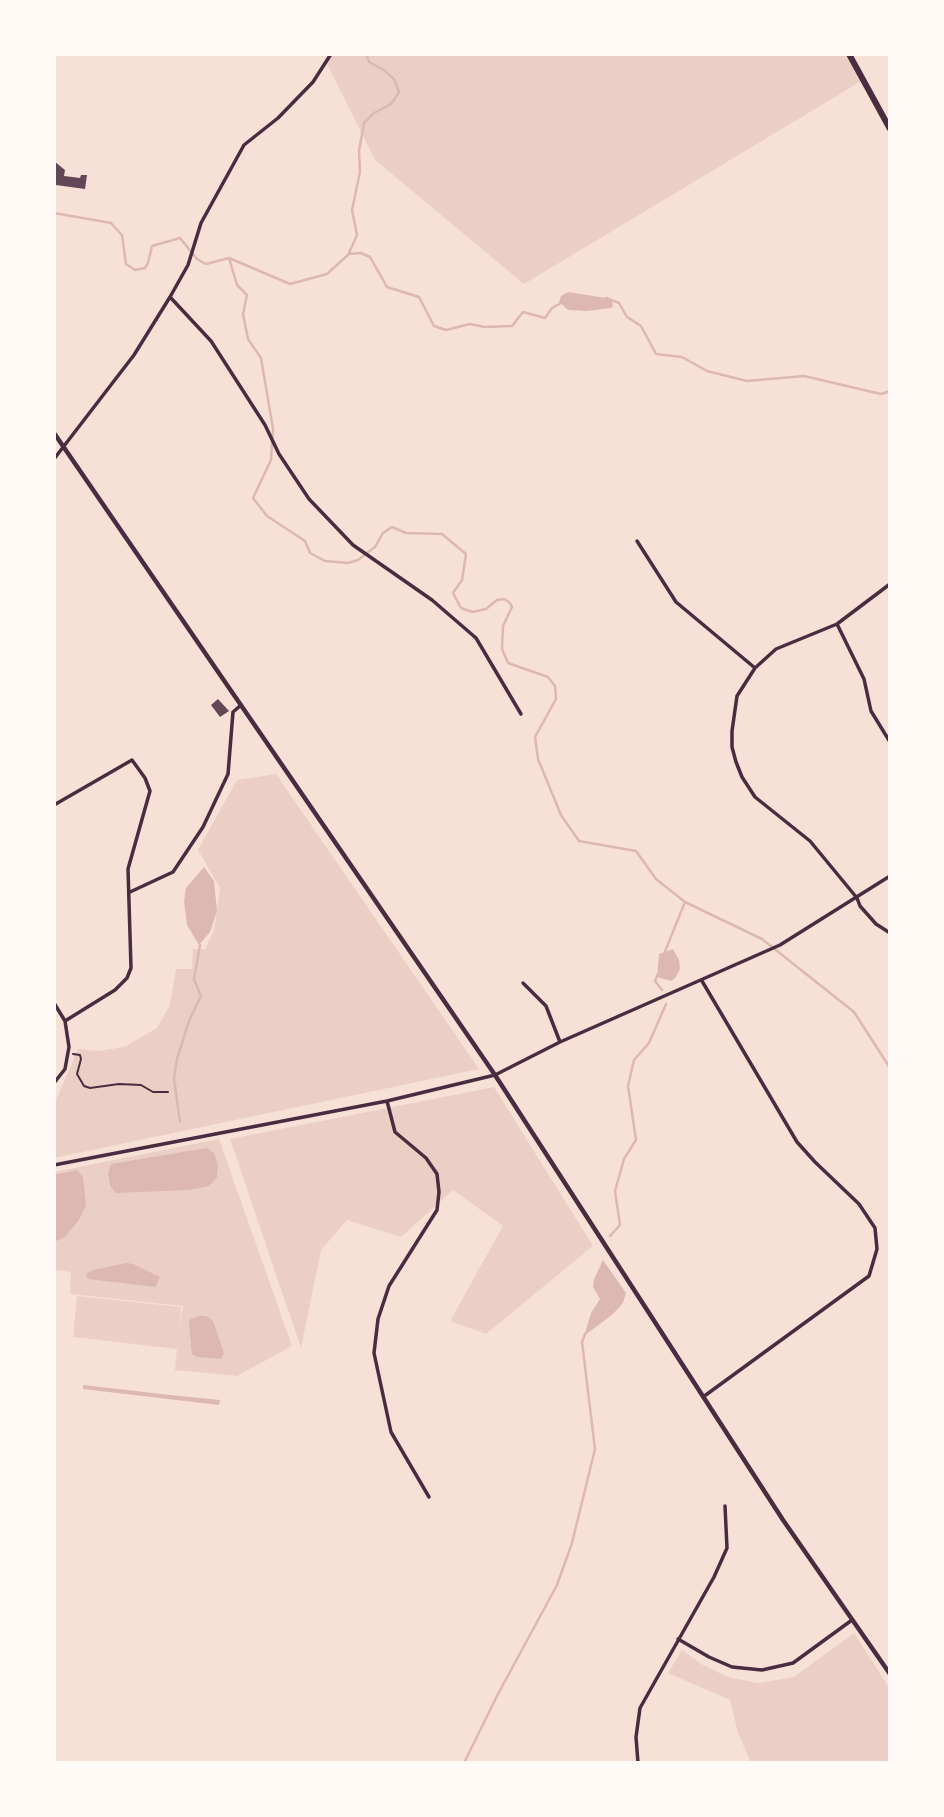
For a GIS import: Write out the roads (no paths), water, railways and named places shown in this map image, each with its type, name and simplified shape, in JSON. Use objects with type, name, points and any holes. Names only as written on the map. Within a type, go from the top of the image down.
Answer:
[{"type":"main road","points":[[849,54],[890,129]]},
{"type":"street","points":[[321,54],[326,62]]},
{"type":"street","points":[[54,459],[134,355],[170,297],[188,265],[201,223],[244,145],[278,118],[313,82],[331,54]]},
{"type":"street","points":[[170,297],[211,341],[309,499],[353,545],[432,600],[476,638],[521,714]]},
{"type":"street","points":[[54,433],[495,1075],[702,1397],[890,1674]]},
{"type":"street","points":[[637,541],[676,602],[755,668]]},
{"type":"street","points":[[890,584],[837,624],[776,649],[755,668],[737,696],[732,731],[732,747],[742,777],[755,797],[810,841],[858,898],[860,906],[876,925],[890,933]]},
{"type":"street","points":[[837,624],[864,679],[870,711],[890,742]]},
{"type":"street","points":[[130,892],[173,872],[203,827],[228,774],[233,712],[241,705]]},
{"type":"street","points":[[54,805],[132,760],[150,790],[128,869],[131,968],[127,978],[115,990],[65,1021]]},
{"type":"street","points":[[54,1165],[387,1101],[495,1075],[561,1042],[763,953],[858,898],[890,876]]},
{"type":"street","points":[[702,981],[797,1142],[859,1204],[874,1228],[877,1249],[869,1276],[702,1397]]},
{"type":"street","points":[[523,983],[546,1006],[561,1042]]},
{"type":"street","points":[[54,1003],[65,1021],[68,1053],[65,1069],[54,1083]]},
{"type":"street","points":[[387,1101],[395,1132],[426,1158],[437,1174],[439,1192],[437,1210],[389,1286],[378,1319],[374,1353],[391,1432],[429,1497]]},
{"type":"street","points":[[638,1763],[636,1737],[640,1708],[715,1577],[727,1548],[726,1506]]},
{"type":"street","points":[[678,1639],[732,1667],[762,1670],[793,1663],[852,1620]]},
{"type":"waterway","points":[[349,253],[357,235],[352,210],[360,172],[359,151],[364,123],[374,113],[391,104],[399,92],[394,79],[369,62],[366,54]]},
{"type":"waterway","points":[[54,213],[111,223],[122,235],[126,264],[135,270],[145,268],[152,246],[180,238],[197,259],[206,264],[229,258],[290,284],[327,274],[349,254],[361,253],[370,257],[387,287],[419,297],[434,326],[446,330],[470,324],[485,327],[512,326],[523,312],[545,318],[552,308],[561,303]]},
{"type":"waterway","points":[[229,258],[237,285],[247,295],[243,314],[248,339],[261,358],[273,429],[271,460],[253,498],[267,516],[305,541],[310,553],[325,561],[348,563],[358,560],[375,547],[383,533],[392,527],[406,533],[442,534],[466,554],[462,580],[453,593],[461,608],[472,612],[486,609],[497,600],[504,599],[509,602],[512,607],[503,626],[502,649],[508,663],[548,677],[555,686],[556,699],[535,737],[538,759],[561,815],[579,841],[636,851],[656,879],[685,902],[762,939],[854,1012],[890,1068]]},
{"type":"waterway","points":[[606,298],[619,303],[627,317],[641,326],[656,354],[682,357],[707,371],[747,381],[804,376],[881,394],[890,391]]},
{"type":"waterway","points":[[664,954],[685,902]]},
{"type":"waterway","points":[[180,1122],[174,1078],[189,1021],[201,996],[194,979],[200,945]]},
{"type":"waterway","points":[[658,974],[655,981],[662,990]]},
{"type":"waterway","points":[[610,1236],[620,1225],[615,1191],[624,1159],[636,1140],[628,1086],[634,1060],[649,1043],[666,1004]]},
{"type":"waterway","points":[[464,1763],[557,1585],[572,1543],[595,1449],[582,1342],[585,1334]]}]
